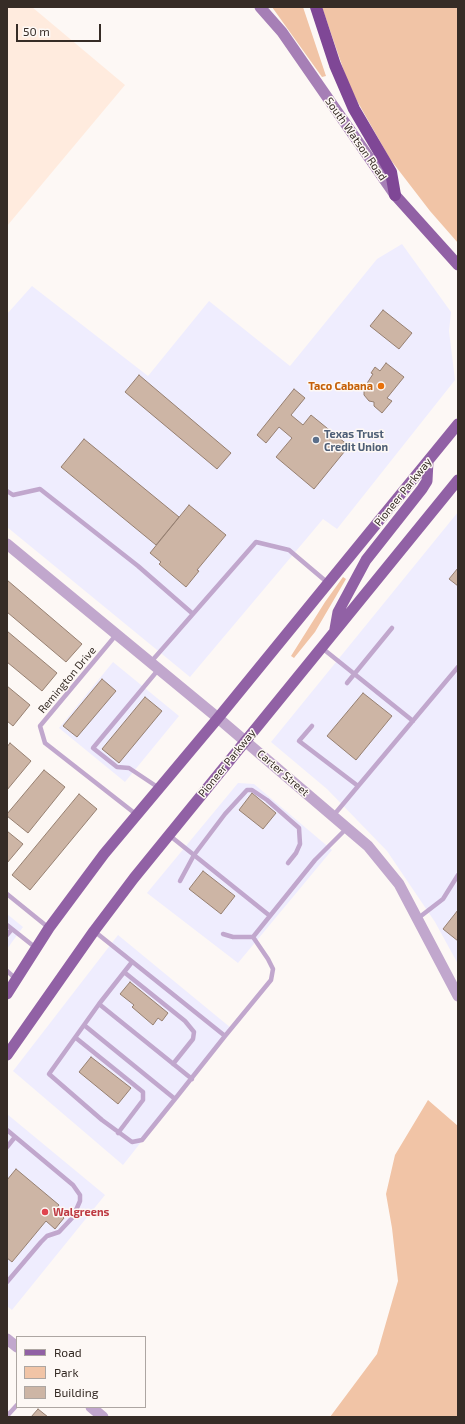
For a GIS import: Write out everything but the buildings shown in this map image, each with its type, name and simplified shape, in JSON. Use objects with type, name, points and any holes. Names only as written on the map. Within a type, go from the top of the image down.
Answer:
[{"type":"highway","points":[[316,7],[335,65],[354,109],[391,172],[395,195]]},
{"type":"main road","name":"South Watson Road","points":[[260,7],[282,32],[395,195],[458,265]]},
{"type":"main road","name":"Pioneer Parkway","points":[[7,994],[49,928],[104,854],[218,718],[458,424]]},
{"type":"main road","points":[[335,630],[338,612],[366,560],[422,489],[427,480],[428,461]]},
{"type":"main road","name":"Pioneer Parkway","points":[[7,1055],[94,931],[134,878],[458,480]]},
{"type":"street","name":"Carter Street","points":[[7,544],[218,718],[368,846],[399,884],[458,996]]},
{"type":"street","points":[[7,1339],[16,1346]]},
{"type":"street","points":[[92,1408],[103,1417]]},
{"type":"lane","points":[[7,491],[13,495],[40,489],[138,566],[194,614]]},
{"type":"lane","points":[[159,788],[130,768],[117,767],[93,748],[194,614],[256,542],[289,550],[328,582]]},
{"type":"lane","points":[[347,683],[392,628]]},
{"type":"lane","name":"Remington Drive","points":[[116,635],[40,726],[45,743],[136,815]]},
{"type":"lane","points":[[321,647],[413,721]]},
{"type":"lane","points":[[333,816],[458,667]]},
{"type":"lane","points":[[312,726],[299,741],[358,786]]},
{"type":"lane","points":[[180,881],[194,855],[225,814],[247,790],[252,790],[267,800],[299,828],[300,844],[296,853],[288,863]]},
{"type":"lane","points":[[253,937],[315,860],[346,828]]},
{"type":"lane","points":[[169,835],[270,916]]},
{"type":"lane","points":[[417,919],[443,899],[458,874]]},
{"type":"lane","points":[[7,894],[49,928]]},
{"type":"lane","points":[[7,925],[36,948]]},
{"type":"lane","points":[[7,935],[12,929]]},
{"type":"lane","points":[[94,931],[225,1036]]},
{"type":"lane","points":[[223,934],[233,937],[253,937]]},
{"type":"lane","points":[[132,962],[99,1004],[49,1074],[118,1133],[132,1142],[142,1140],[271,980],[273,969],[253,937]]},
{"type":"lane","points":[[7,971],[16,979]]},
{"type":"lane","points":[[124,972],[185,1021],[194,1032],[193,1039],[174,1064]]},
{"type":"lane","points":[[99,1004],[192,1079]]},
{"type":"lane","points":[[84,1025],[175,1099]]},
{"type":"lane","points":[[76,1038],[143,1092],[143,1100],[118,1133]]},
{"type":"lane","points":[[7,1130],[73,1185],[80,1195],[80,1201],[73,1217],[60,1232],[47,1236],[7,1282]]},
{"type":"lane","points":[[7,1147],[15,1137]]},
{"type":"lane","points":[[7,1416],[16,1406]]},
{"type":"shaded area","points":[[7,7],[32,7],[125,85],[7,226]]},
{"type":"shaded area","points":[[402,244],[451,312],[449,331],[455,380],[337,529],[323,519],[190,677],[7,527],[7,314],[32,286],[148,376],[209,301],[290,366],[377,259]]},
{"type":"shaded area","points":[[458,512],[458,964],[435,922],[387,851],[327,789],[271,742]]},
{"type":"shaded area","points":[[113,662],[179,716],[125,782],[59,728]]},
{"type":"shaded area","points":[[238,783],[254,784],[332,850],[238,963],[147,893]]},
{"type":"shaded area","points":[[7,914],[23,927],[7,949]]},
{"type":"shaded area","points":[[118,935],[231,1028],[123,1165],[13,1071]]},
{"type":"shaded area","points":[[7,1114],[105,1195],[12,1310],[7,1306]]},
{"type":"green space","points":[[272,7],[303,7],[326,76],[322,77]]},
{"type":"green space","points":[[322,7],[458,7],[458,243],[430,211],[390,159],[356,99],[346,77]]},
{"type":"green space","points":[[343,577],[346,579],[315,632],[294,658],[291,656],[325,602]]},
{"type":"green space","points":[[428,1100],[458,1126],[458,1417],[330,1417],[377,1354],[398,1281],[392,1228],[386,1194],[395,1155]]},
{"type":"place","name":"Taco Cabana","points":[[381,386]]},
{"type":"place","name":"Texas Trust Credit Union","points":[[316,440]]},
{"type":"place","name":"Walgreens","points":[[45,1212]]}]
